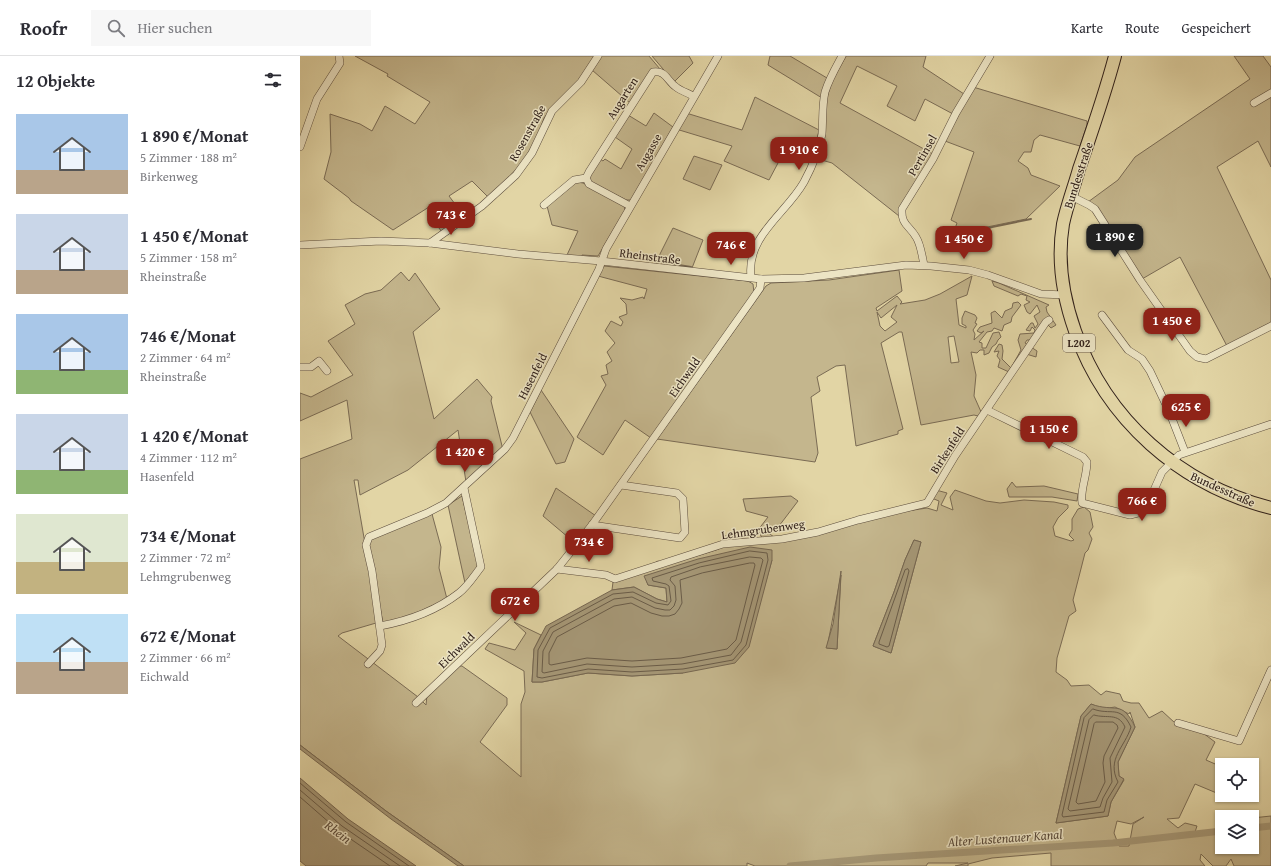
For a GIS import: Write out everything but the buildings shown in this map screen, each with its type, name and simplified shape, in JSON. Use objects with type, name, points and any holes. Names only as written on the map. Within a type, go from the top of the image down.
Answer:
[{"type":"main road","name":"Bundesstraße","points":[[1115,56],[1063,225],[1061,272],[1068,310],[1081,347],[1102,388],[1130,425],[1172,463],[1191,476],[1211,486],[1271,508]]},
{"type":"street","points":[[300,147],[301,138],[317,99],[340,63],[339,56]]},
{"type":"street","name":"Rosenstraße","points":[[430,242],[482,206],[516,175],[537,144],[552,111],[581,82],[598,56]]},
{"type":"street","name":"Augasse","points":[[601,261],[606,248],[693,96],[718,56]]},
{"type":"street","points":[[751,277],[752,256],[756,246],[766,229],[800,189],[814,163],[822,134],[825,93],[832,74],[842,56]]},
{"type":"street","name":"Pertinsel","points":[[924,265],[917,238],[904,222],[902,217],[902,209],[933,159],[956,113],[990,56]]},
{"type":"street","name":"Augarten","points":[[586,178],[653,72],[661,73],[666,76],[676,88],[693,96]]},
{"type":"street","points":[[1254,103],[1271,93]]},
{"type":"street","points":[[544,205],[574,180],[586,178],[589,184],[630,206]]},
{"type":"street","points":[[1071,196],[1095,209],[1140,280],[1190,351],[1197,357],[1206,359],[1271,326]]},
{"type":"street","name":"Rheinstraße","points":[[300,245],[381,241],[430,242],[518,254],[601,261],[761,279],[804,278],[900,266],[924,265],[969,270],[988,275],[1041,294],[1065,295]]},
{"type":"street","name":"Hasenfeld","points":[[368,664],[380,651],[382,645],[372,571],[366,545],[367,540],[369,537],[433,510],[446,502],[464,488],[505,449],[513,438],[600,269],[601,261]]},
{"type":"street","name":"Eichwald","points":[[416,703],[557,569],[621,485],[751,301],[760,288],[761,279]]},
{"type":"street","points":[[1102,315],[1128,350],[1142,359],[1150,370],[1169,411],[1185,452]]},
{"type":"street","name":"Birkenfeld","points":[[927,504],[955,456],[1046,322],[1049,320]]},
{"type":"street","points":[[300,367],[311,367],[319,362],[327,371]]},
{"type":"street","points":[[987,410],[1083,457],[1087,462],[1087,474],[1081,497],[1082,503],[1130,515],[1142,512],[1148,503],[1162,472],[1179,455],[1271,424]]},
{"type":"street","points":[[592,525],[680,538],[685,532],[683,499],[677,493],[621,485]]},
{"type":"street","points":[[380,626],[397,623],[447,601],[460,592],[481,567],[464,488]]},
{"type":"street","name":"Lehmgrubenweg","points":[[557,569],[606,575],[615,579],[723,544],[782,539],[818,532],[858,520],[927,504]]},
{"type":"street","points":[[1178,723],[1239,741],[1271,670]]},
{"type":"shaded area","points":[[355,56],[595,56],[578,82],[553,106],[544,118],[539,133],[523,162],[489,198],[472,181],[449,196],[464,216],[442,232],[432,219],[428,217],[429,207],[393,230],[351,201],[324,179],[331,152],[330,114],[360,124],[372,131],[385,106],[415,124],[430,102],[387,76],[388,74]]},
{"type":"shaded area","points":[[600,56],[649,56],[660,69],[651,71],[648,74],[630,103],[592,70]]},
{"type":"shaded area","points":[[652,56],[689,56],[693,63],[674,82]]},
{"type":"shaded area","points":[[770,56],[790,56],[827,78],[822,98],[768,65]]},
{"type":"shaded area","points":[[846,56],[926,56],[923,67],[964,94],[953,114],[925,99],[915,121],[887,106],[897,86],[857,66],[840,103],[933,154],[899,216],[832,163],[818,159],[827,97],[832,81]]},
{"type":"shaded area","points":[[1234,56],[1263,56],[1271,67],[1271,167],[1258,141],[1217,167],[1271,280],[1271,324],[1227,346],[1180,257],[1142,279],[1088,202],[1118,180],[1135,157],[1250,79]]},
{"type":"shaded area","points":[[973,87],[1087,121],[1087,125],[1080,146],[1040,135],[1034,140],[1031,152],[1024,152],[1018,161],[1028,168],[1031,175],[1060,186],[1026,219],[953,234],[957,223],[951,220],[974,152],[945,141]]},
{"type":"shaded area","points":[[755,97],[819,130],[813,157],[807,156],[787,146],[769,180],[724,161],[732,146],[676,129],[686,113],[742,130]]},
{"type":"shaded area","points":[[654,113],[673,127],[632,198],[630,200],[626,200],[591,182],[589,177],[600,159],[603,161],[605,159],[621,169],[632,149],[615,137],[628,115],[646,126]]},
{"type":"shaded area","points":[[694,156],[722,165],[710,190],[683,179]]},
{"type":"shaded area","points":[[577,182],[583,183],[624,206],[625,210],[598,256],[582,255],[582,257],[567,255],[578,231],[552,225],[547,206]]},
{"type":"shaded area","points":[[673,228],[703,240],[692,268],[657,264],[656,262]]},
{"type":"shaded area","points":[[604,266],[748,281],[753,284],[754,293],[651,438],[625,420],[603,455],[577,437],[606,385],[601,376],[608,374],[606,365],[612,361],[607,352],[615,343],[605,331],[611,321],[621,326],[623,322],[619,317],[627,314],[626,304],[620,298],[632,300],[643,297],[644,299],[647,289],[598,276]]},
{"type":"shaded area","points":[[899,270],[902,291],[876,308],[877,311],[897,296],[902,302],[900,304],[925,300],[940,294],[972,276],[967,295],[956,299],[959,325],[966,328],[966,326],[962,324],[962,318],[965,311],[975,315],[977,318],[975,323],[977,324],[973,330],[975,334],[974,340],[984,331],[981,333],[977,331],[980,327],[992,323],[991,313],[995,311],[1002,318],[1005,311],[1012,308],[1013,303],[1018,302],[1021,305],[1012,317],[1011,322],[1004,325],[1002,331],[994,328],[992,331],[987,332],[979,342],[982,343],[982,348],[986,348],[993,333],[999,332],[1001,337],[989,353],[984,355],[984,350],[980,350],[977,353],[971,352],[976,375],[974,396],[982,414],[978,416],[974,415],[921,425],[902,332],[899,332],[881,343],[903,429],[898,431],[898,434],[856,446],[845,365],[836,366],[817,377],[820,391],[811,397],[818,453],[815,462],[657,439],[766,286],[771,283],[829,280]],"holes":[[[897,305],[891,317],[897,322],[885,331],[880,326],[877,312],[881,318]],[[954,336],[959,362],[951,363],[948,337]]]},
{"type":"shaded area","points":[[401,272],[409,281],[415,273],[440,309],[413,332],[434,419],[477,379],[492,397],[491,401],[503,450],[466,482],[458,430],[408,470],[360,495],[358,480],[354,480],[371,578],[376,623],[342,633],[338,636],[418,697],[426,705],[427,695],[458,666],[462,666],[507,698],[507,705],[480,742],[521,777],[521,704],[525,692],[524,671],[485,649],[489,643],[515,650],[526,633],[514,622],[541,635],[534,649],[532,682],[542,682],[588,673],[632,676],[683,673],[762,595],[772,560],[645,576],[648,585],[666,588],[667,602],[657,599],[634,587],[612,590],[613,582],[639,572],[658,561],[667,565],[719,549],[725,536],[747,530],[756,544],[763,540],[758,530],[768,517],[746,511],[743,499],[791,496],[798,501],[779,526],[767,532],[774,537],[776,541],[894,513],[927,508],[937,511],[939,501],[929,497],[936,490],[947,493],[941,505],[953,510],[950,497],[955,490],[986,501],[1000,503],[1024,500],[1054,502],[1068,505],[1068,508],[1058,518],[1053,527],[1055,536],[1071,541],[1074,540],[1069,535],[1072,530],[1072,519],[1078,509],[1084,507],[1090,512],[1093,527],[1089,533],[1092,539],[1088,550],[1085,553],[1073,600],[1076,611],[1069,616],[1057,658],[1056,672],[1067,680],[1071,686],[1089,685],[1101,695],[1106,691],[1120,694],[1123,701],[1139,703],[1149,718],[1162,711],[1175,723],[1199,730],[1215,742],[1206,760],[1215,764],[1215,792],[1195,784],[1179,818],[1167,819],[1178,828],[1185,823],[1197,826],[1194,835],[1215,834],[1215,854],[1259,854],[1259,817],[1271,816],[1271,866],[1234,866],[1231,859],[1226,866],[1213,866],[1201,854],[1200,860],[1205,866],[1051,866],[1051,853],[992,858],[968,864],[968,866],[955,866],[968,863],[928,863],[926,866],[755,866],[747,863],[747,866],[464,866],[386,811],[300,745],[300,459],[352,439],[347,400],[300,421],[300,393],[311,397],[353,375],[328,341],[355,324],[345,305],[365,294],[381,290]],"holes":[[[914,540],[921,542],[891,653],[873,646]],[[841,575],[837,649],[827,648]],[[1091,704],[1102,709],[1115,707],[1129,714],[1130,712],[1135,727],[1118,762],[1119,776],[1124,780],[1111,802],[1108,816],[1056,823],[1081,716]],[[1144,817],[1133,824],[1129,846],[1119,846],[1114,833],[1117,821],[1131,824]]]},
{"type":"shaded area","points":[[992,281],[1049,305],[1046,307],[1047,312],[1056,325],[1051,328],[1044,321],[1033,340],[1027,340],[1025,343],[1037,351],[1036,357],[1023,353],[1009,372],[998,367],[1000,360],[997,356],[999,351],[994,352],[999,344],[1002,345],[1002,359],[1011,368],[1021,350],[1018,340],[1020,334],[1034,333],[1035,330],[1032,327],[1030,331],[1026,330],[1031,323],[1033,323],[1035,328],[1038,324],[1034,316],[1040,312],[1037,305],[1030,314],[1027,312],[1024,305],[1030,302],[1026,300],[1027,296],[1021,294],[1018,296],[994,286]]},
{"type":"shaded area","points":[[541,390],[574,439],[565,462],[556,464],[530,412]]},
{"type":"shaded area","points":[[1012,482],[1016,487],[1044,486],[1078,494],[1077,501],[1052,497],[1009,497],[1007,489]]},
{"type":"shaded area","points":[[556,488],[596,516],[575,543],[543,516]]},
{"type":"shaded area","points":[[462,496],[478,563],[476,570],[465,583],[448,505]]},
{"type":"shaded area","points":[[432,514],[441,547],[439,568],[447,599],[408,617],[383,623],[368,545],[373,538]]},
{"type":"water","points":[[914,540],[921,542],[891,653],[873,646]]},
{"type":"water","points":[[750,547],[772,550],[772,560],[749,647],[735,663],[683,673],[632,676],[588,673],[542,682],[532,682],[534,649],[546,626],[612,590],[634,587],[657,599],[667,602],[666,588],[648,585],[644,576],[698,559]]},
{"type":"water","points":[[841,571],[837,649],[826,648],[833,624]]},
{"type":"water","points":[[1091,704],[1122,710],[1130,718],[1135,727],[1118,762],[1119,776],[1124,779],[1111,802],[1108,816],[1056,823],[1081,716]]},
{"type":"water","points":[[300,745],[386,811],[464,866],[458,866],[391,819],[300,749]]},
{"type":"water","name":"Rhein","points":[[300,778],[348,819],[416,866],[306,866],[300,861]]},
{"type":"waterway","points":[[953,235],[1031,219]]},
{"type":"waterway","points":[[660,262],[691,267]]},
{"type":"waterway","name":"Alter Lustenauer Kanal","points":[[1259,827],[1271,826]]},
{"type":"waterway","name":"Alter Lustenauer Kanal","points":[[790,866],[876,858],[1113,843],[1215,832]]}]
